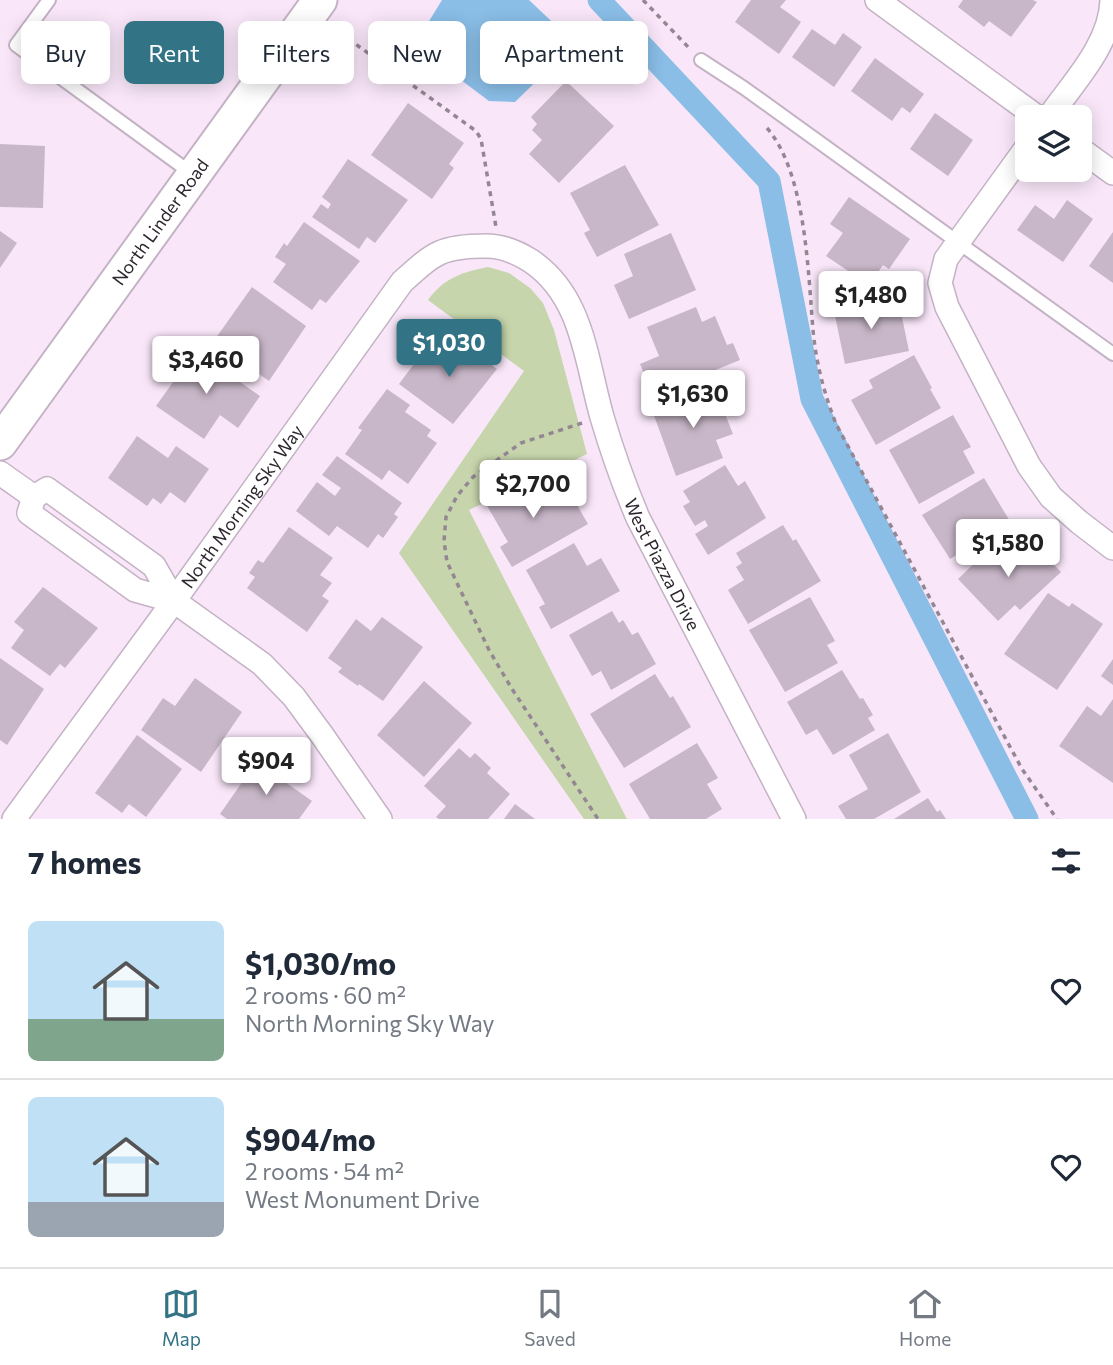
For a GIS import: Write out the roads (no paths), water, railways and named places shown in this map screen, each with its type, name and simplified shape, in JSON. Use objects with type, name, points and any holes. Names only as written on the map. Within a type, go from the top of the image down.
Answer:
[{"type":"main road","name":"North Linder Road","points":[[0,443],[194,175],[312,6]]},
{"type":"street","points":[[877,0],[1021,105]]},
{"type":"street","points":[[1057,105],[1097,49],[1112,12],[1112,0]]},
{"type":"street","points":[[1092,158],[1113,173]]},
{"type":"street","points":[[1015,164],[946,259],[940,283],[947,307],[1029,466],[1051,497],[1113,548]]},
{"type":"street","name":"North Morning Sky Way","points":[[14,819],[402,282],[431,255],[460,246],[500,246]]},
{"type":"street","name":"West Piazza Drive","points":[[500,246],[523,255],[545,270],[563,292],[576,315],[602,417],[622,481],[638,518],[794,819]]},
{"type":"street","points":[[0,474],[34,497],[29,513],[135,590],[174,601],[262,664],[294,697],[380,819]]},
{"type":"lane","points":[[49,0],[16,45],[194,175]]},
{"type":"lane","points":[[701,60],[744,88],[1113,354]]},
{"type":"water","points":[[442,0],[529,0],[551,21],[480,21],[480,84],[533,84],[515,102],[489,101],[466,84],[466,21],[429,21]]},
{"type":"waterway","points":[[599,0],[769,181],[812,399],[1027,819]]}]
